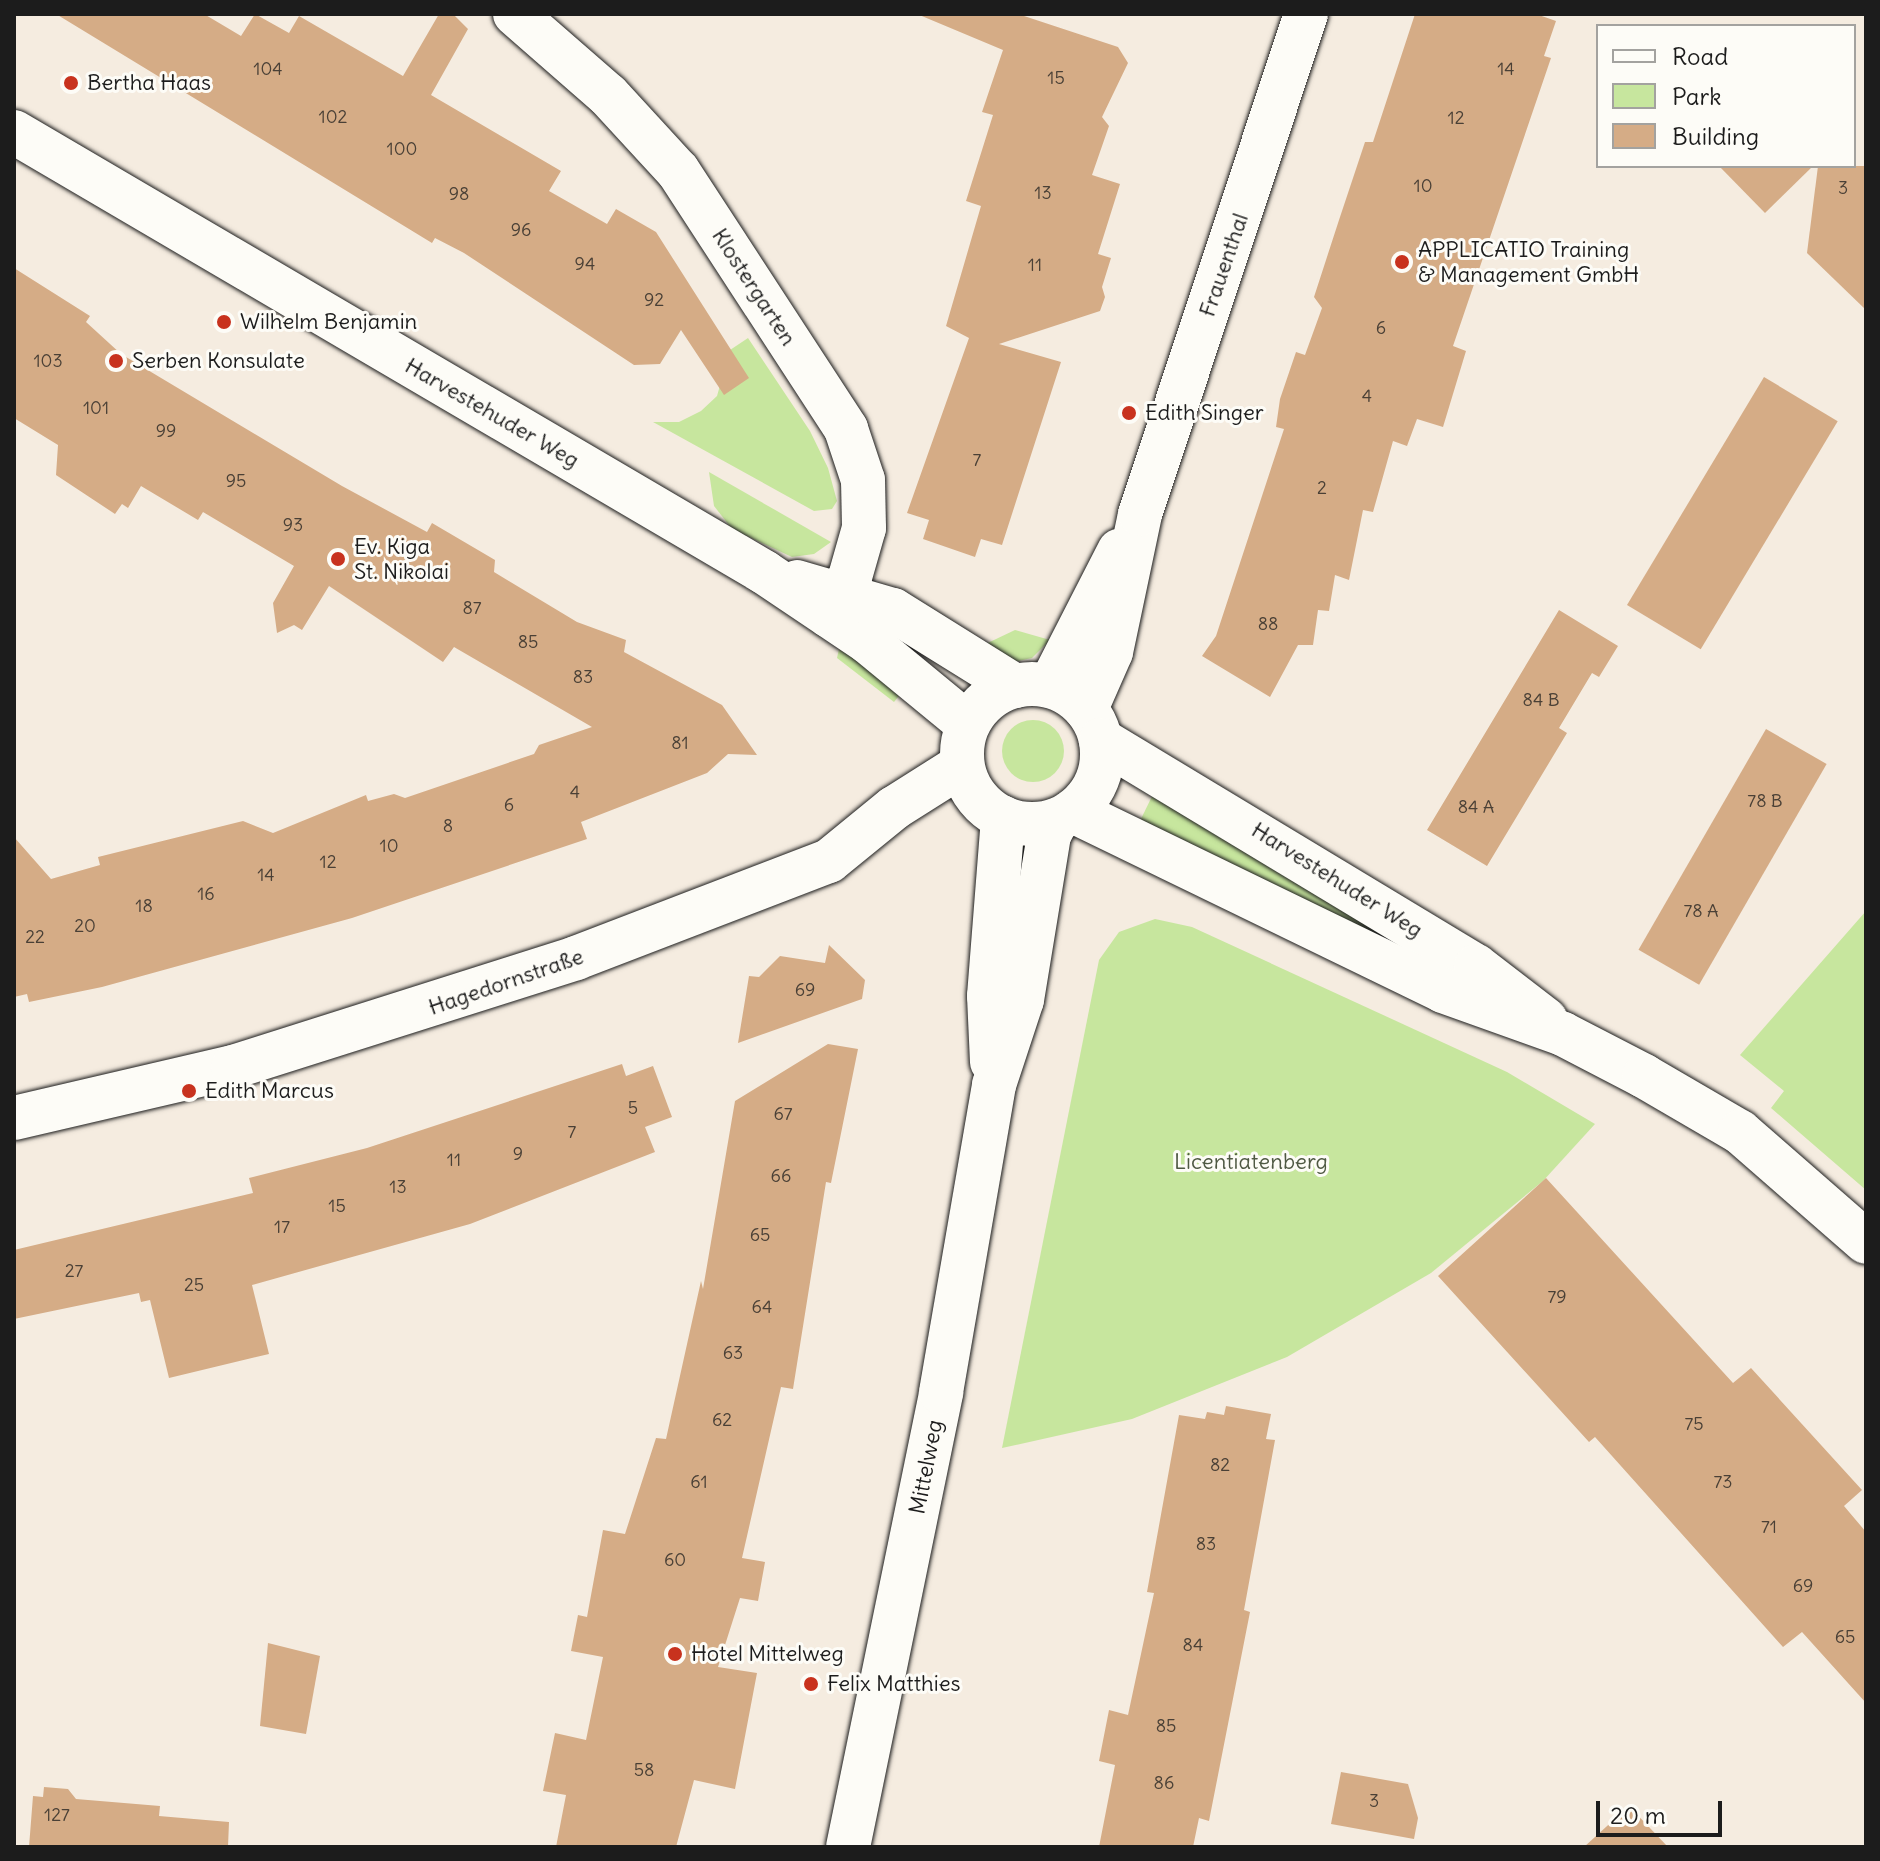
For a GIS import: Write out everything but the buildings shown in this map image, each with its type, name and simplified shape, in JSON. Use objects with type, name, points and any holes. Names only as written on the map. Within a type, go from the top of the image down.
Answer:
[{"type":"street","name":"Klostergarten","points":[[515,14],[608,95],[678,171],[846,429],[865,504],[860,549],[836,604]]},
{"type":"street","name":"Frauenthal","points":[[1094,725],[1140,514],[1306,14]]},
{"type":"street","name":"Harvestehuder Weg","points":[[14,132],[764,572],[836,604],[912,619],[1033,686],[1476,966],[1563,1034],[1740,1132],[1866,1242]]},
{"type":"street","name":"Frauenthal","points":[[1033,686],[1140,514]]},
{"type":"street","name":"Harvestehuder Weg","points":[[836,604],[965,744],[978,800],[1003,818],[1030,824],[1065,815],[1443,991],[1563,1034]]},
{"type":"street","points":[[965,744],[987,699],[1033,686]]},
{"type":"street","points":[[1065,815],[1097,782],[1094,725]]},
{"type":"street","name":"Hagedornstraße","points":[[14,1118],[233,1067],[576,958],[829,861],[965,744]]},
{"type":"street","name":"Mittelweg","points":[[848,1847],[938,1406],[994,1085],[1022,1000],[1049,835],[1065,815]]},
{"type":"street","name":"Mittelweg","points":[[994,1085],[989,996],[1003,818]]},
{"type":"green space","points":[[748,338],[810,431],[828,468],[837,501],[832,509],[814,511],[653,422],[679,422],[701,411],[717,396],[730,350]]},
{"type":"green space","points":[[709,472],[831,542],[814,554],[792,557],[732,529],[714,506]]},
{"type":"green space","points":[[1015,630],[1050,640],[1032,658],[1014,662],[975,649]]},
{"type":"green space","points":[[839,649],[906,687],[894,702],[837,658]]},
{"type":"green space","points":[[1033,720],[1045,722],[1055,729],[1062,739],[1062,763],[1055,773],[1045,780],[1033,782],[1021,780],[1011,773],[1004,763],[1002,751],[1004,739],[1011,729],[1021,722]]},
{"type":"green space","points":[[1157,786],[1446,965],[1440,975],[1140,821]]},
{"type":"green space","points":[[1866,911],[1866,1190],[1771,1108],[1784,1091],[1740,1055]]},
{"type":"green space","name":"Licentiatenberg","points":[[1155,919],[1192,927],[1507,1072],[1595,1124],[1543,1181],[1431,1273],[1287,1357],[1132,1419],[1002,1448],[1099,960],[1119,932]]},
{"type":"place","name":"Bertha Haas","points":[[71,83]]},
{"type":"place","name":"APPLICATIO Training & Management GmbH","points":[[1402,262]]},
{"type":"place","name":"Wilhelm Benjamin","points":[[224,322]]},
{"type":"place","name":"Serben Konsulate","points":[[116,361]]},
{"type":"place","name":"Edith Singer","points":[[1129,413]]},
{"type":"place","name":"Ev. Kiga St. Nikolai","points":[[338,559]]},
{"type":"place","name":"Edith Marcus","points":[[189,1091]]},
{"type":"place","name":"Hotel Mittelweg","points":[[675,1654]]},
{"type":"place","name":"Felix Matthies","points":[[811,1684]]}]
